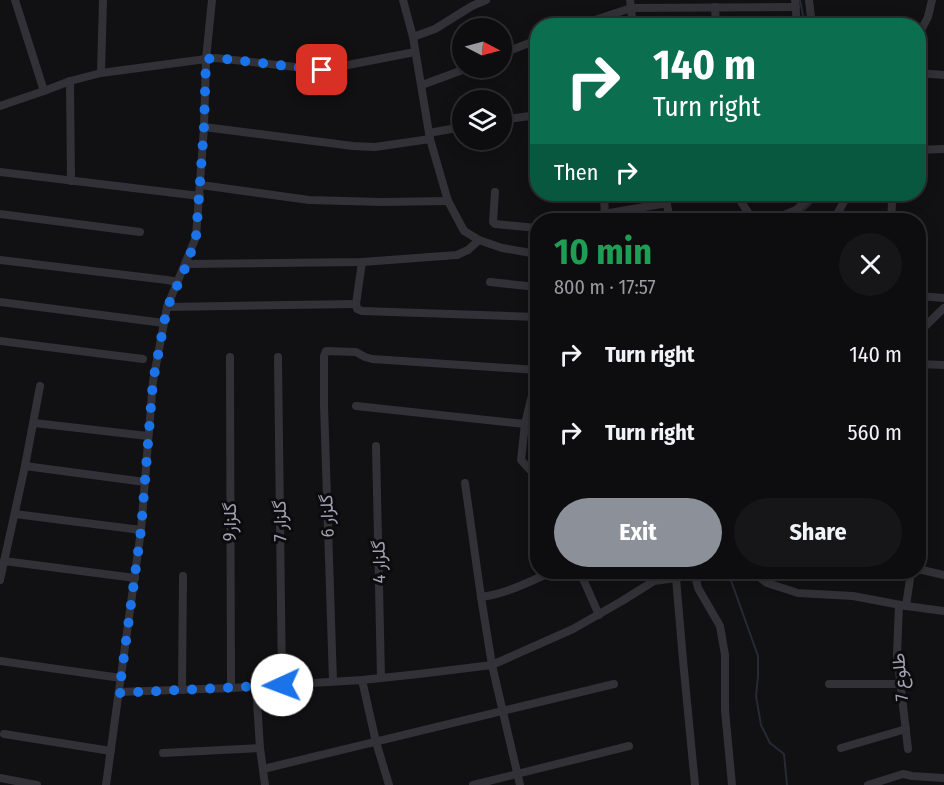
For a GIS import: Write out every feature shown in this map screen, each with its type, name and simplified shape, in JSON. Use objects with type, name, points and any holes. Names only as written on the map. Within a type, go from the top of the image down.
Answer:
[{"type":"street","points":[[15,0],[44,91]]},
{"type":"street","points":[[101,73],[103,0]]},
{"type":"street","points":[[106,785],[141,530],[153,381],[167,308],[187,264],[196,237],[201,186],[206,59],[212,0]]},
{"type":"street","points":[[403,0],[413,37],[429,136],[448,201],[464,231],[479,240],[502,248],[530,253]]},
{"type":"street","points":[[413,37],[435,29],[471,6],[486,0]]},
{"type":"street","points":[[809,0],[811,18]]},
{"type":"street","points":[[926,21],[932,0]]},
{"type":"street","points":[[596,18],[630,4],[715,7],[796,4]]},
{"type":"street","points":[[715,7],[716,18]]},
{"type":"street","points":[[512,50],[530,43]]},
{"type":"street","points":[[0,106],[70,81],[101,73],[206,59],[216,58],[322,70],[415,52]]},
{"type":"street","points":[[422,86],[452,74]]},
{"type":"street","points":[[926,74],[944,75]]},
{"type":"street","points":[[70,81],[71,181]]},
{"type":"street","points":[[512,118],[530,116]]},
{"type":"street","points":[[204,127],[375,147],[452,130]]},
{"type":"street","points":[[926,150],[944,149]]},
{"type":"street","points":[[0,172],[200,196]]},
{"type":"street","points":[[201,186],[309,200],[448,201]]},
{"type":"street","points":[[495,192],[493,222],[530,227]]},
{"type":"street","points":[[789,213],[806,201]]},
{"type":"street","points":[[622,213],[667,203],[669,213]]},
{"type":"street","points":[[891,213],[892,203]]},
{"type":"street","points":[[0,214],[140,232]]},
{"type":"street","points":[[187,264],[362,261],[457,255],[468,250],[479,240]]},
{"type":"street","points":[[0,260],[178,282]]},
{"type":"street","points":[[362,261],[356,304],[357,309],[362,311],[530,317]]},
{"type":"street","points":[[490,282],[530,286]]},
{"type":"street","points":[[926,297],[944,298]]},
{"type":"street","points":[[0,302],[164,323]]},
{"type":"street","points":[[167,308],[356,304]]},
{"type":"street","points":[[926,325],[944,308]]},
{"type":"street","points":[[0,342],[143,359]]},
{"type":"street","name":"گلزار 6","points":[[333,681],[324,405],[324,356],[326,351],[356,352],[372,359],[530,372]]},
{"type":"street","name":"گلزار9","points":[[230,357],[231,688]]},
{"type":"street","name":"گلزار 7","points":[[278,357],[282,685]]},
{"type":"street","points":[[926,364],[944,365]]},
{"type":"street","points":[[0,580],[26,466],[40,386]]},
{"type":"street","points":[[530,403],[521,460],[530,470]]},
{"type":"street","points":[[356,406],[530,424]]},
{"type":"street","points":[[34,423],[148,436]]},
{"type":"street","name":"گلزار 4","points":[[376,446],[381,678]]},
{"type":"street","points":[[26,466],[145,482]]},
{"type":"street","points":[[465,483],[492,665],[520,785]]},
{"type":"street","points":[[15,514],[141,530]]},
{"type":"street","points":[[4,561],[135,578]]},
{"type":"street","points":[[926,571],[944,575]]},
{"type":"street","points":[[182,690],[183,576]]},
{"type":"street","points":[[481,597],[496,595],[536,579]]},
{"type":"street","points":[[583,579],[599,615]]},
{"type":"street","points":[[119,693],[362,680],[492,665],[573,629],[654,580],[665,579]]},
{"type":"street","points":[[676,579],[695,785]]},
{"type":"street","points":[[696,579],[698,588],[720,626],[724,655],[725,710],[732,785]]},
{"type":"street","points":[[762,579],[767,583],[798,593],[853,596],[944,611]]},
{"type":"street","name":"طلوع 7","points":[[908,749],[897,654],[903,605],[909,579]]},
{"type":"street","points":[[0,661],[121,678]]},
{"type":"street","points":[[362,680],[376,742],[389,785]]},
{"type":"street","points":[[263,769],[614,684]]},
{"type":"street","points":[[829,684],[900,684]]},
{"type":"street","points":[[256,686],[265,785]]},
{"type":"street","points":[[842,748],[906,729]]},
{"type":"street","points":[[4,734],[111,751]]},
{"type":"street","points":[[473,785],[629,746]]},
{"type":"street","points":[[163,753],[260,748]]},
{"type":"street","points":[[868,785],[903,774],[944,778]]},
{"type":"street","points":[[0,778],[37,785]]},
{"type":"waterway","points":[[800,0],[803,18]]},
{"type":"waterway","points":[[800,213],[812,201]]},
{"type":"waterway","points":[[730,579],[758,656],[756,696],[761,725],[770,743],[784,754],[787,785]]},
{"type":"route","points":[[282,685],[119,693],[141,530],[153,381],[167,308],[187,264],[196,237],[201,186],[206,59],[216,58],[322,70]]}]
